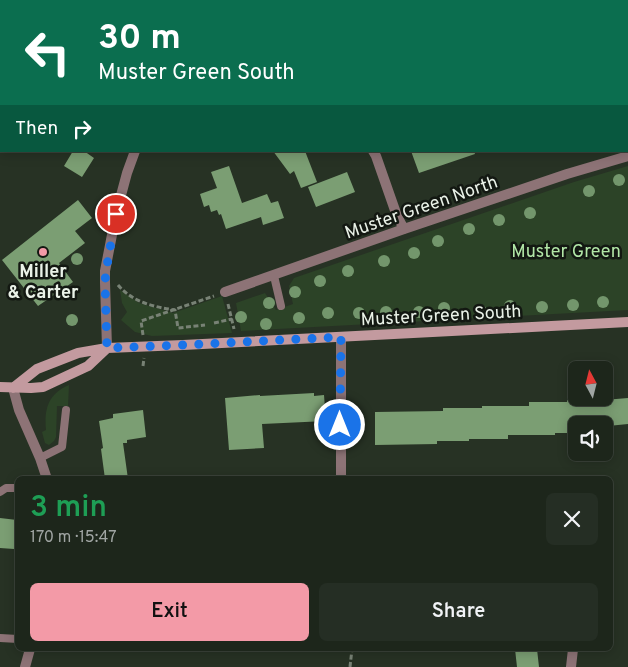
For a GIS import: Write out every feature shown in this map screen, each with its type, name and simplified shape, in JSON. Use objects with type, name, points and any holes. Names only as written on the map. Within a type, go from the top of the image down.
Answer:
[{"type":"main road","name":"Muster Green South","points":[[13,388],[37,369],[78,353],[107,348],[628,322]]},
{"type":"main road","points":[[0,387],[43,387],[88,366],[107,348]]},
{"type":"street","points":[[107,348],[106,271],[116,214],[135,152]]},
{"type":"street","points":[[374,152],[397,216],[404,229]]},
{"type":"street","name":"Muster Green North","points":[[226,292],[404,229],[567,174],[628,156]]},
{"type":"street","points":[[341,337],[341,476]]},
{"type":"street","points":[[13,388],[19,410],[46,476]]},
{"type":"street","points":[[25,667],[29,651]]},
{"type":"street","points":[[571,667],[573,651]]},
{"type":"lane","points":[[274,276],[281,306]]},
{"type":"lane","points":[[40,458],[62,447],[66,410]]},
{"type":"lane","points":[[2,488],[15,488]]},
{"type":"lane","points":[[0,638],[15,639]]},
{"type":"path","points":[[116,281],[118,287],[139,302],[175,310]]},
{"type":"path","points":[[140,321],[226,292],[236,342]]},
{"type":"path","points":[[175,310],[178,328],[204,325]]},
{"type":"path","points":[[214,323],[232,319]]},
{"type":"path","points":[[350,667],[352,651]]},
{"type":"green space","name":"Muster Green","points":[[628,166],[628,310],[241,331],[236,303],[265,293],[276,310],[293,304],[289,286],[294,278],[574,182]]},
{"type":"green space","points":[[120,290],[139,303],[173,313],[222,296],[232,333],[152,336],[135,332],[121,320],[127,312],[122,303]]},
{"type":"green space","points":[[69,385],[68,406],[57,406],[56,437],[49,445],[45,443],[42,432],[46,430],[46,415],[49,403],[56,393]]},
{"type":"building","points":[[72,152],[85,152],[94,158],[82,177],[64,166]]},
{"type":"building","points":[[274,152],[305,152],[317,182],[301,188],[294,171],[290,174]]},
{"type":"building","points":[[411,152],[474,152],[475,154],[419,173]]},
{"type":"building","points":[[229,166],[242,203],[267,194],[271,203],[278,201],[284,218],[263,225],[261,217],[226,229],[221,214],[219,215],[217,210],[211,212],[209,205],[204,207],[200,194],[217,188],[211,172]]},
{"type":"building","points":[[347,172],[355,192],[316,207],[308,187]]},
{"type":"building","name":"Miller & Carter","points":[[78,200],[92,218],[75,231],[85,243],[59,263],[73,282],[38,306],[2,260]]},
{"type":"building","points":[[314,393],[314,396],[324,395],[326,421],[262,424],[264,448],[229,450],[225,398]]},
{"type":"building","points":[[628,398],[628,424],[613,426],[613,416],[568,416],[568,433],[555,433],[555,435],[508,435],[508,439],[437,441],[437,444],[375,445],[375,412],[443,411],[443,408],[482,408],[482,406],[529,406],[529,402],[567,402],[567,400],[568,406],[613,406],[613,399]]},
{"type":"building","points":[[143,410],[146,437],[127,440],[127,443],[123,443],[128,476],[105,476],[99,421],[113,418],[113,414]]},
{"type":"building","points":[[0,518],[15,520],[14,549],[0,548]]},
{"type":"building","points":[[515,651],[537,651],[539,667],[517,667]]},
{"type":"place","name":"Miller & Carter","points":[[43,252]]},
{"type":"route","points":[[116,214],[105,282],[107,348],[341,337],[340,425]]}]
